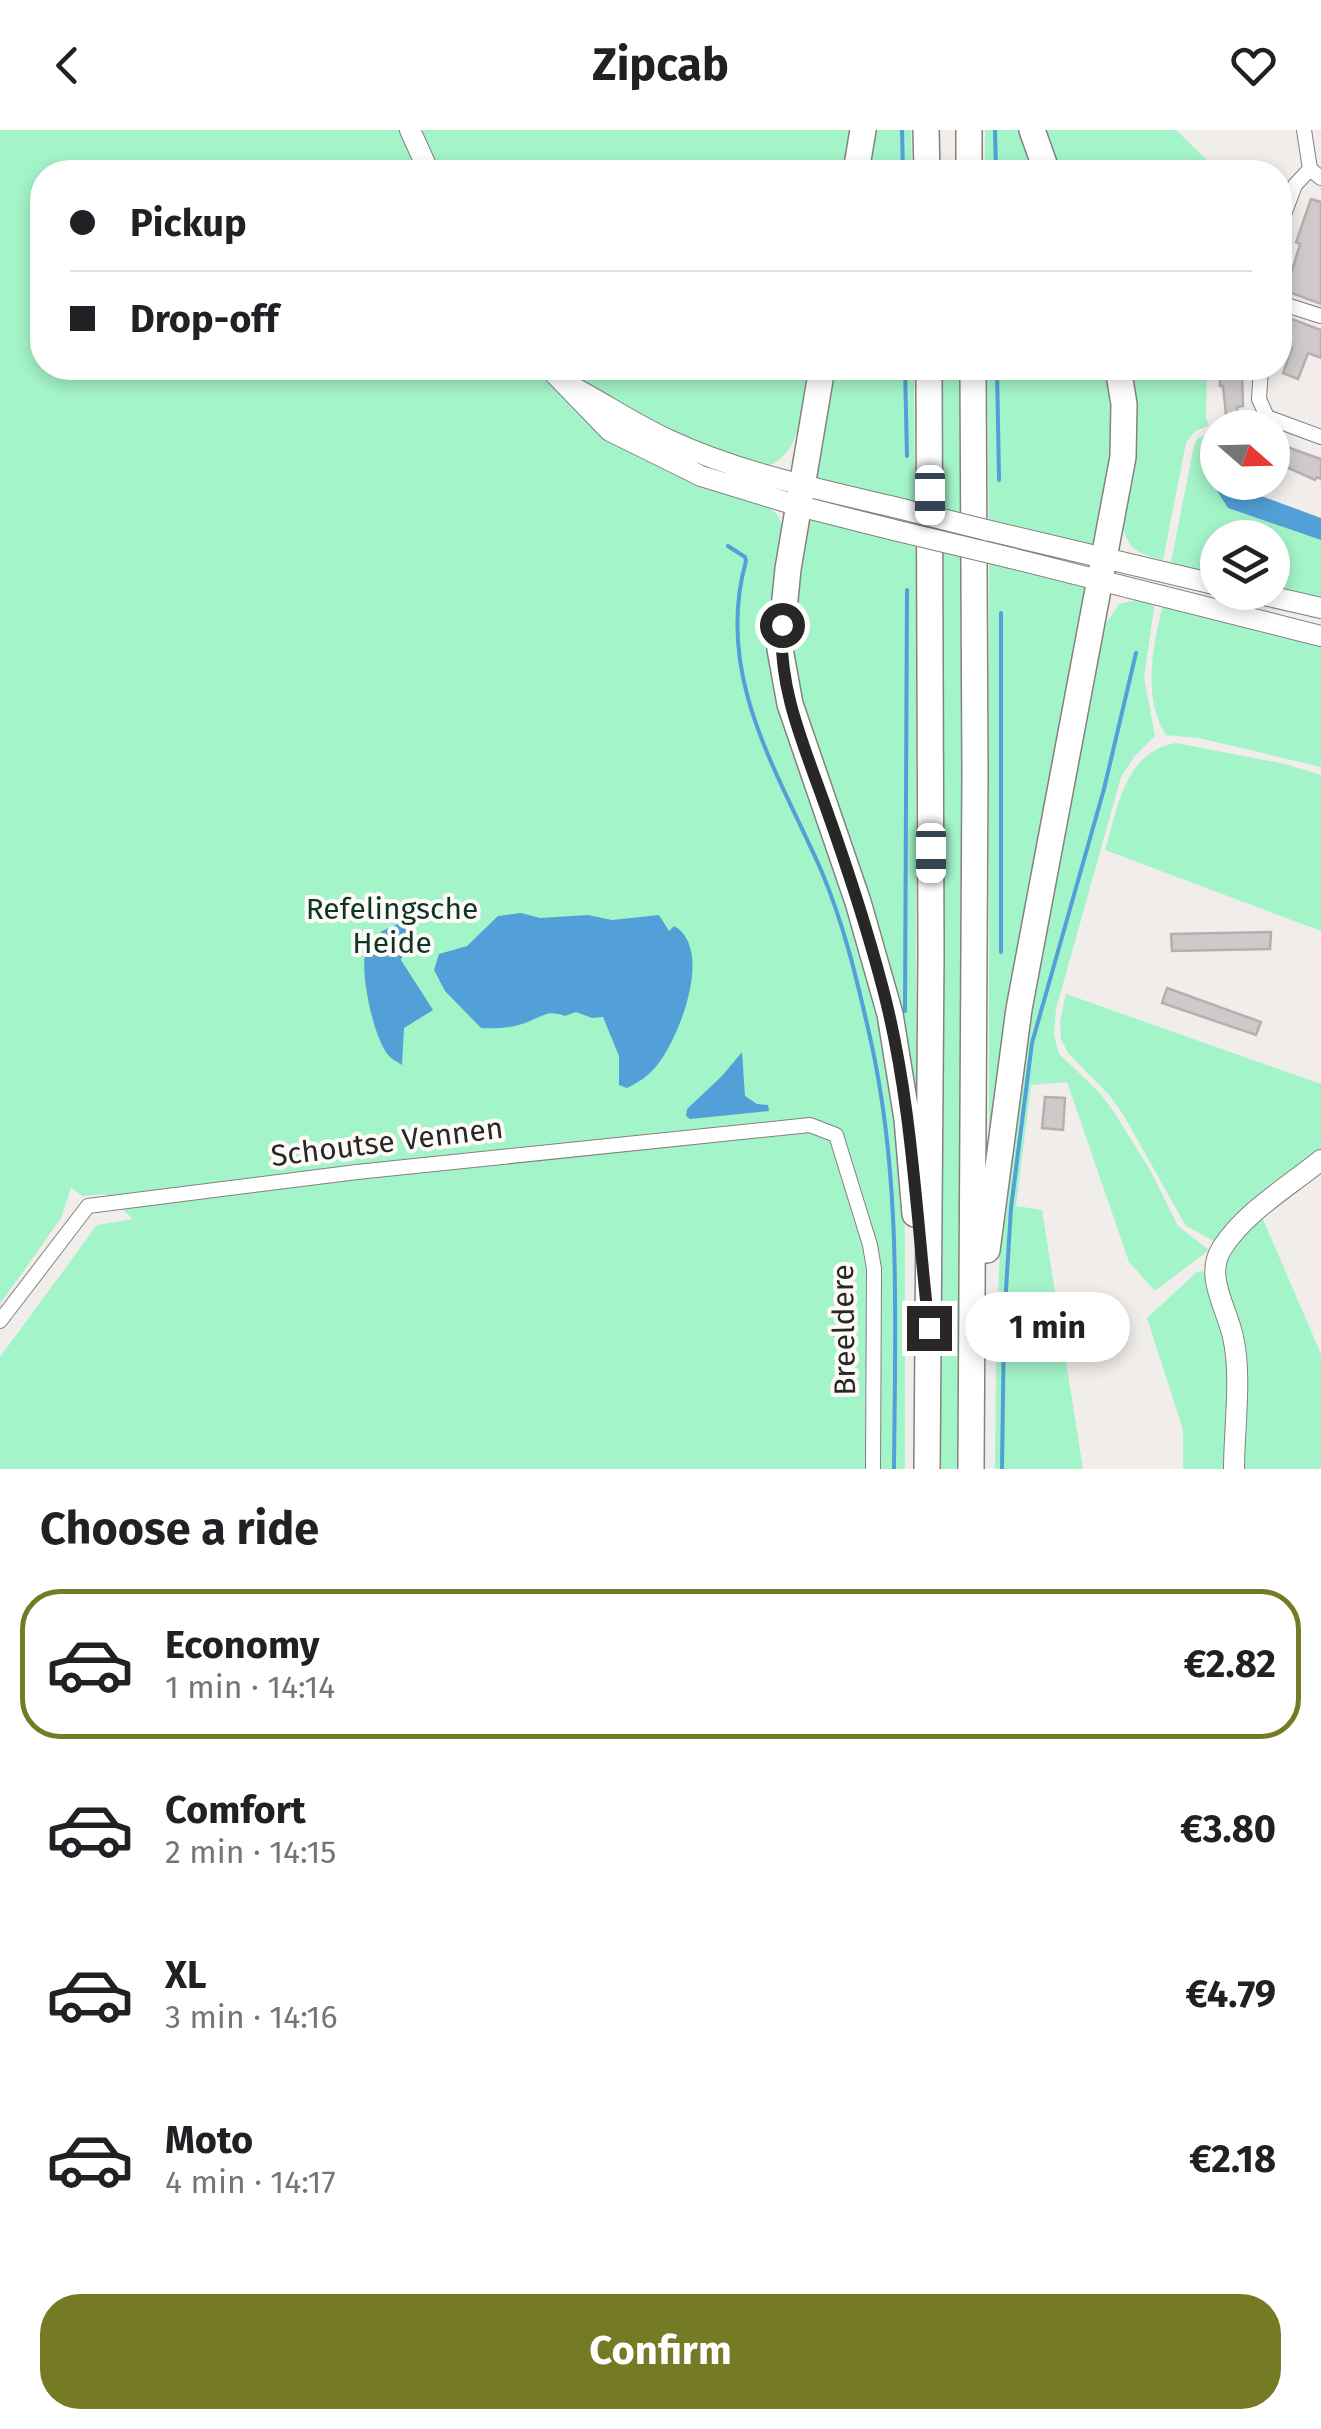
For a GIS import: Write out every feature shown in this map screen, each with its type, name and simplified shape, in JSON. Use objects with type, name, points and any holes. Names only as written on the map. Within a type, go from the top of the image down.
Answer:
[{"type":"highway","points":[[858,160],[864,130]]},
{"type":"highway","points":[[926,130],[927,160]]},
{"type":"highway","points":[[968,130],[969,160]]},
{"type":"highway","points":[[1032,130],[1043,160]]},
{"type":"highway","points":[[820,380],[780,649],[794,719],[858,902],[890,1014],[907,1119],[929,1328]]},
{"type":"highway","points":[[927,1469],[929,380]]},
{"type":"highway","points":[[971,1469],[975,792],[972,380]]},
{"type":"highway","points":[[972,1358],[1009,1065],[1103,570],[1125,427],[1119,380]]},
{"type":"main road","points":[[410,130],[424,160]]},
{"type":"main road","points":[[566,380],[668,440],[754,472],[800,496],[894,530],[1011,558],[1200,583]]},
{"type":"main road","points":[[800,496],[894,507],[1011,536],[1103,570],[1321,636]]},
{"type":"main road","points":[[1290,601],[1321,608]]},
{"type":"main road","points":[[1234,1469],[1236,1354],[1215,1282],[1219,1254],[1240,1226],[1321,1160]]},
{"type":"street","points":[[1292,193],[1295,185],[1316,174],[1304,130]]},
{"type":"street","points":[[1292,307],[1321,316]]},
{"type":"street","points":[[1260,380],[1259,399],[1268,418],[1321,437]]},
{"type":"street","name":"Schoutse Vennen","points":[[0,1321],[88,1206],[799,1124],[818,1126],[836,1135]]},
{"type":"street","name":"Breeldere","points":[[836,1135],[874,1269],[872,1469]]},
{"type":"green space","name":"Refelingsche Heide","points":[[0,130],[854,130],[849,160],[30,160],[30,380],[806,380],[795,438],[779,460],[767,466],[788,488],[787,492],[764,505],[777,514],[783,526],[773,598],[875,999],[889,1069],[903,1188],[905,1469],[876,1469],[870,1277],[868,1469],[0,1469],[0,1357],[97,1225],[133,1219],[105,1194],[83,1196],[71,1188],[61,1218],[0,1304]]},
{"type":"green space","points":[[872,130],[911,130],[912,160],[867,160]]},
{"type":"green space","points":[[985,130],[1025,130],[1035,160],[985,160]]},
{"type":"green space","points":[[1043,130],[1176,130],[1206,159],[1206,160],[1053,160]]},
{"type":"green space","points":[[828,380],[914,380],[915,504],[812,482]]},
{"type":"green space","points":[[936,380],[965,380],[963,1469],[935,1469]]},
{"type":"green space","points":[[987,380],[1112,380],[1117,405],[1100,549],[989,523]]},
{"type":"green space","points":[[1130,380],[1207,380],[1206,410],[1200,410],[1200,429],[1186,443],[1163,560],[1137,550],[1128,541],[1123,527],[1135,442]]},
{"type":"green space","points":[[1200,438],[1200,500],[1223,500],[1228,508],[1263,520],[1200,520],[1200,570],[1171,562]]},
{"type":"green space","points":[[810,517],[886,535],[886,539],[916,547],[916,1147],[786,654],[803,530]]},
{"type":"green space","points":[[1290,529],[1321,540],[1321,600],[1290,592]]},
{"type":"green space","points":[[989,564],[1090,586],[989,1181]]},
{"type":"green space","points":[[1141,599],[1155,602],[1144,677],[1155,736],[1121,777],[1056,1009],[1054,1035],[1059,1054],[1114,1112],[1178,1226],[1209,1250],[1155,1291],[1129,1262],[1067,1082],[1031,1085],[1016,1206],[1042,1210],[1083,1469],[995,1469],[1000,1246],[1024,1035],[1105,625],[1119,604]]},
{"type":"green space","points":[[1163,604],[1321,643],[1321,767],[1199,738],[1166,735],[1152,688],[1153,654]]},
{"type":"green space","points":[[1176,743],[1321,775],[1321,931],[1105,850],[1119,800],[1134,770],[1159,748]]},
{"type":"green space","points":[[1066,994],[1321,1084],[1321,1150],[1214,1241],[1186,1226],[1124,1116],[1068,1053],[1061,1039],[1060,1021]]},
{"type":"green space","points":[[1262,1217],[1321,1354],[1321,1469],[1240,1469],[1225,1262],[1231,1245]]},
{"type":"green space","points":[[1203,1271],[1229,1346],[1228,1469],[1183,1469],[1183,1430],[1147,1318],[1197,1272]]},
{"type":"water","points":[[1223,500],[1272,500],[1321,518],[1321,540],[1290,529],[1290,520],[1263,520],[1228,508]]},
{"type":"water","points":[[521,913],[540,918],[588,915],[612,920],[659,915],[669,931],[674,926],[686,937],[692,972],[683,1014],[667,1051],[644,1078],[627,1088],[619,1085],[619,1056],[603,1017],[576,1012],[565,1016],[549,1014],[514,1026],[481,1028],[445,991],[434,970],[439,954],[467,946],[498,916]]},
{"type":"water","points":[[417,918],[401,960],[433,1010],[404,1028],[402,1065],[389,1056],[378,1036],[366,989],[364,960],[374,937]]},
{"type":"water","points":[[742,1052],[745,1096],[757,1104],[768,1105],[769,1111],[690,1119],[686,1116],[687,1109]]},
{"type":"building","points":[[1311,199],[1321,202],[1321,304],[1292,293],[1292,271],[1300,244],[1296,242]]},
{"type":"building","points":[[1292,319],[1321,330],[1321,358],[1308,353],[1298,379],[1292,377]]},
{"type":"building","points":[[1220,380],[1242,380],[1243,406],[1225,410]]},
{"type":"building","points":[[1290,448],[1321,459],[1321,479],[1290,469]]},
{"type":"building","points":[[1271,932],[1270,949],[1172,951],[1171,934]]},
{"type":"building","points":[[1167,988],[1261,1022],[1256,1035],[1162,1003]]},
{"type":"building","points":[[1045,1097],[1065,1098],[1063,1130],[1042,1128]]},
{"type":"waterway","points":[[902,130],[903,160]]},
{"type":"waterway","points":[[995,130],[996,160]]},
{"type":"waterway","points":[[905,380],[907,456]]},
{"type":"waterway","points":[[997,380],[999,480]]},
{"type":"waterway","points":[[728,546],[746,561],[738,603],[738,643],[744,682],[769,758],[837,911],[880,1090],[894,1252],[894,1469]]},
{"type":"waterway","points":[[905,1011],[907,590]]},
{"type":"waterway","points":[[1001,613],[1001,952]]},
{"type":"waterway","points":[[1002,1469],[1004,1323],[1011,1208],[1032,1043],[1104,789],[1136,653]]},
{"type":"route","points":[[782,625],[780,649],[790,704],[858,902],[890,1014],[907,1119],[929,1328]]}]
